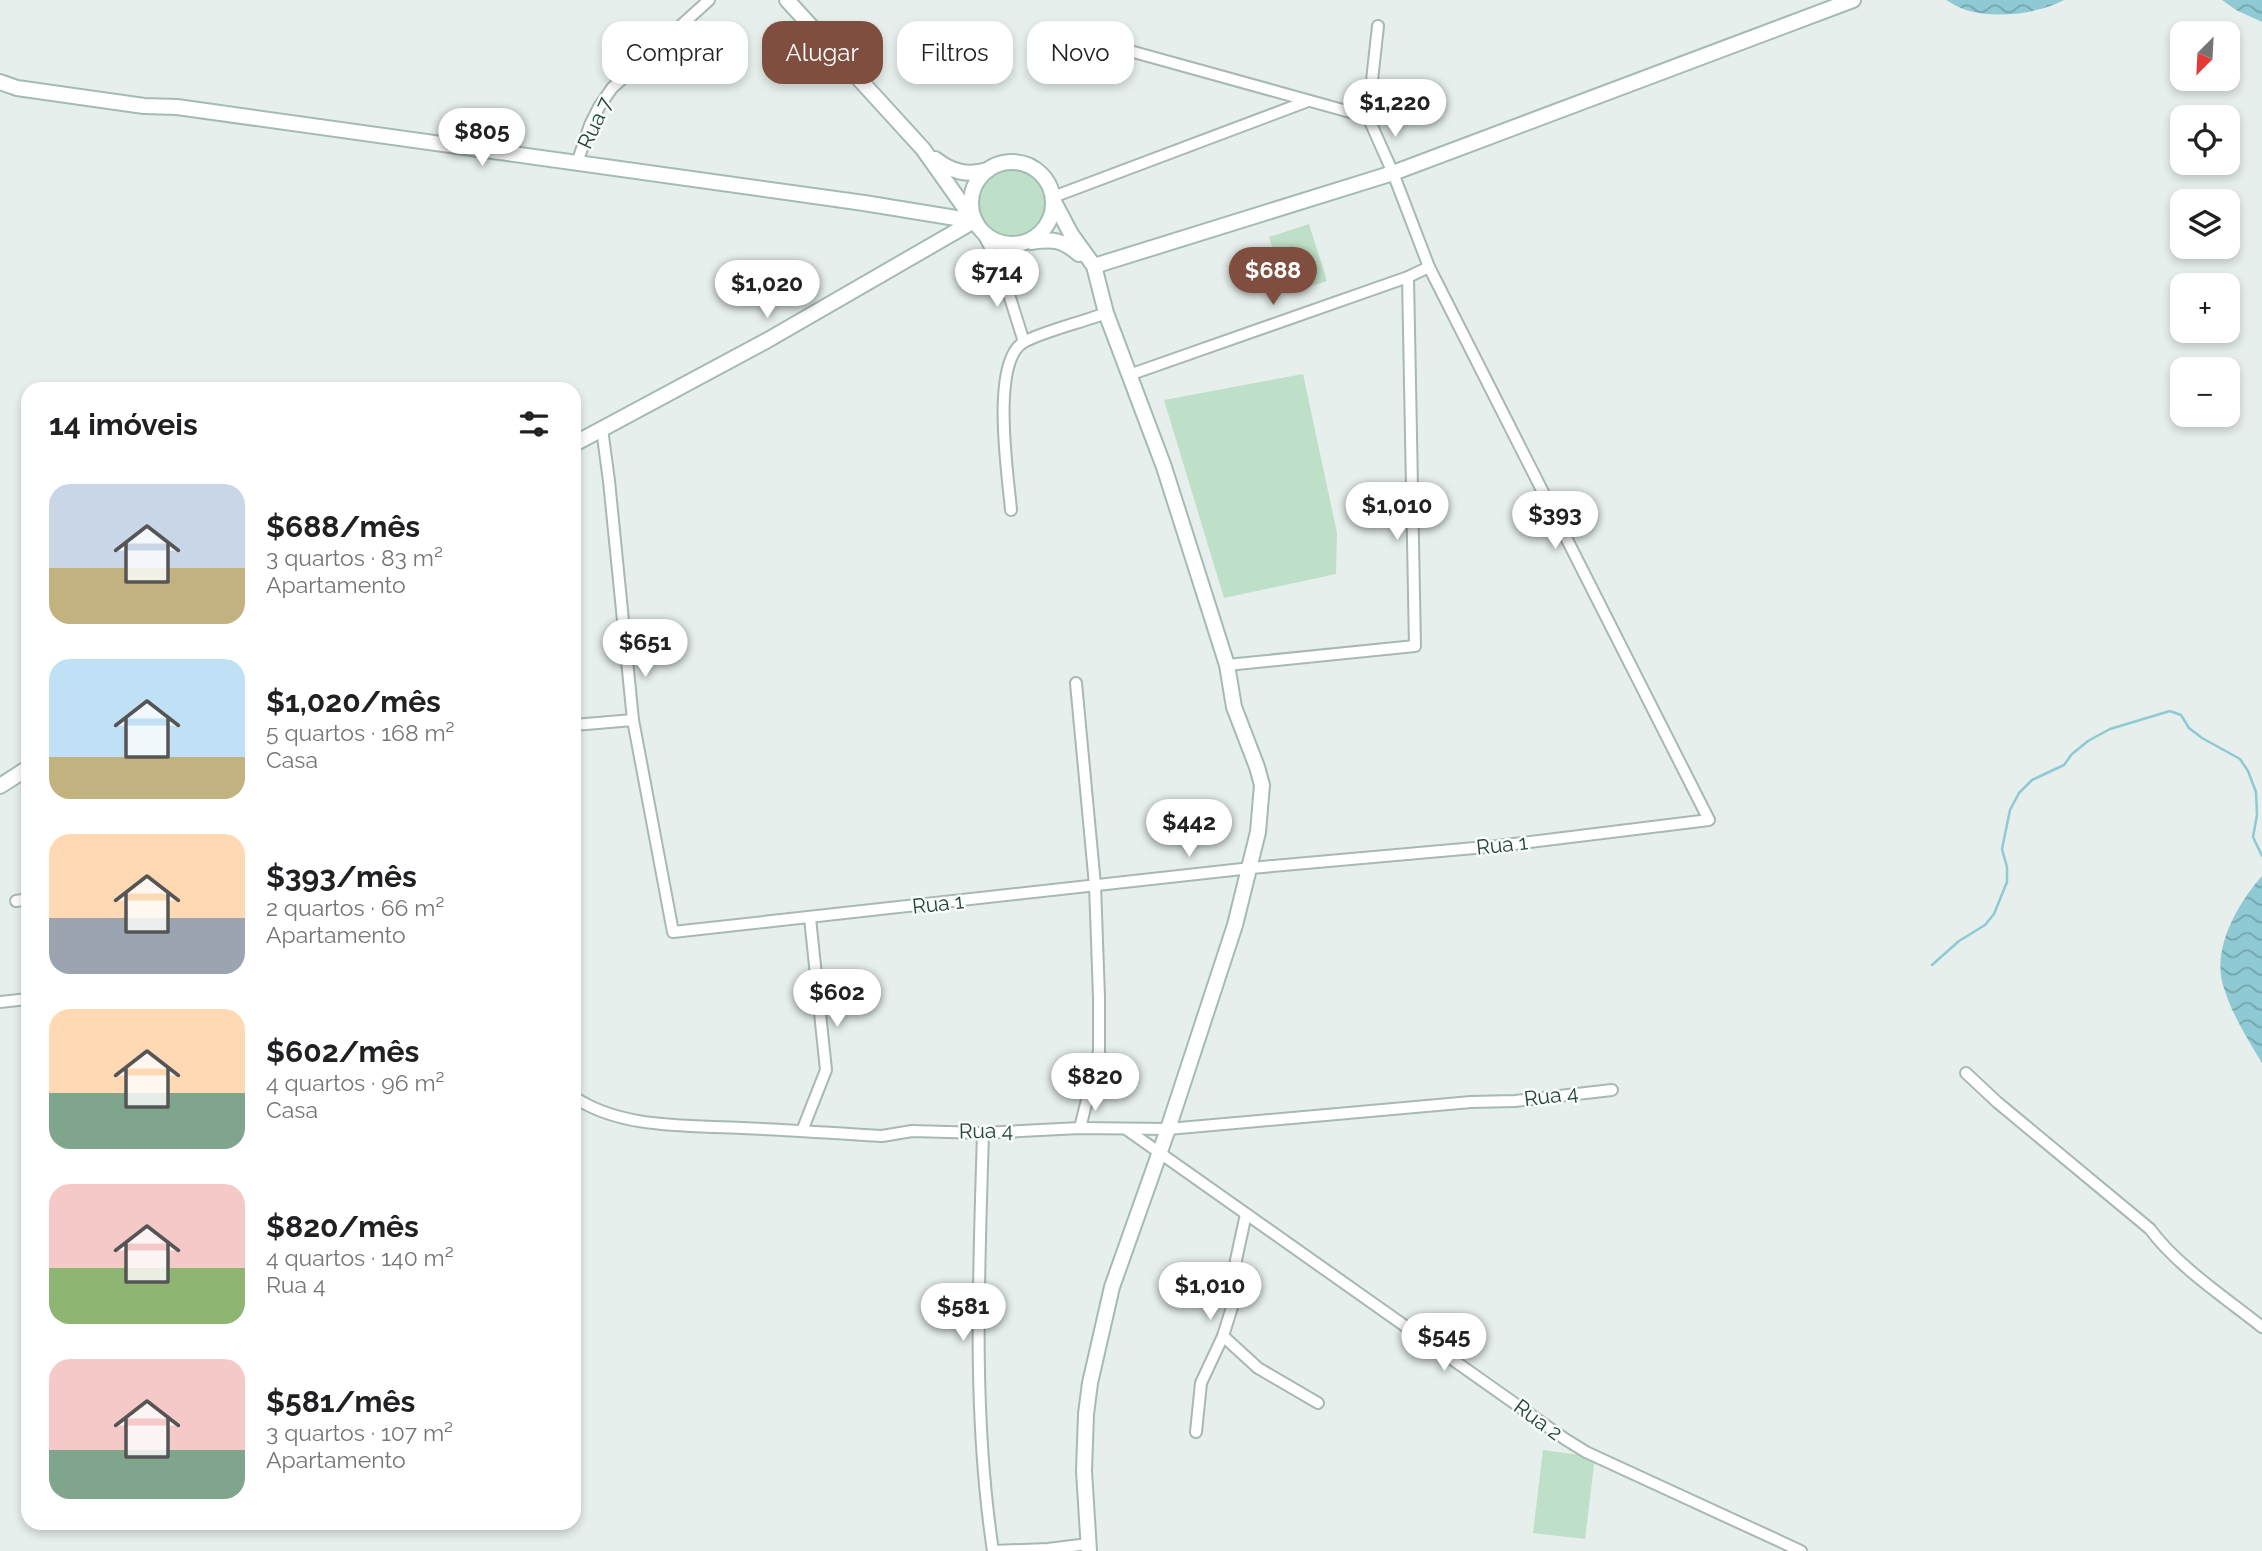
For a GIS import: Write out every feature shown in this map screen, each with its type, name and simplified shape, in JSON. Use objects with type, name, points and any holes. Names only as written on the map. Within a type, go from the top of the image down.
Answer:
[{"type":"main road","points":[[787,0],[923,149],[983,234],[996,242],[1021,244],[1059,241],[1067,244],[1094,266]]},
{"type":"main road","points":[[1094,266],[1393,173],[1853,0]]},
{"type":"main road","points":[[0,82],[17,88],[144,106],[177,107],[876,204],[974,221]]},
{"type":"main road","points":[[923,149],[955,171],[972,173],[988,170]]},
{"type":"main road","points":[[974,221],[971,194],[977,181],[1000,163],[1011,162],[1029,166],[1044,177],[1071,234],[1094,266],[1106,313],[1164,467],[1227,666],[1234,707],[1262,785],[1258,832],[1235,925],[1160,1153],[1112,1287],[1090,1383],[1084,1471],[1088,1548]]},
{"type":"main road","points":[[1021,244],[1036,237],[1048,225],[1052,216],[1053,199]]},
{"type":"main road","points":[[581,440],[766,341],[974,221]]},
{"type":"main road","points":[[0,786],[21,774]]},
{"type":"street","name":"Rua 7","points":[[577,163],[599,107],[612,88],[709,0]]},
{"type":"street","points":[[1129,375],[1408,277],[1429,267],[1368,117],[1378,26]]},
{"type":"street","points":[[1134,52],[1368,117]]},
{"type":"street","points":[[1053,199],[1308,101]]},
{"type":"street","points":[[983,234],[1000,265],[1024,342]]},
{"type":"street","points":[[1000,265],[1007,253],[1021,244]]},
{"type":"street","name":"Rua 1","points":[[602,429],[633,720],[673,932],[1251,868],[1497,846],[1710,820],[1429,267]]},
{"type":"street","points":[[1227,666],[1415,646],[1408,277]]},
{"type":"street","points":[[1011,510],[1003,391],[1011,357],[1024,342],[1106,313]]},
{"type":"street","points":[[1076,683],[1095,885],[1099,1051],[1080,1128]]},
{"type":"street","points":[[581,724],[633,720]]},
{"type":"street","points":[[16,901],[21,901]]},
{"type":"street","points":[[802,1131],[826,1070],[810,918]]},
{"type":"street","points":[[0,1002],[21,1000]]},
{"type":"street","points":[[1966,1073],[2150,1229],[2160,1243],[2182,1262],[2262,1327]]},
{"type":"street","name":"Rua 4","points":[[581,1102],[612,1116],[660,1123],[882,1136],[912,1131],[983,1133],[1080,1128],[1168,1129],[1471,1102],[1515,1101],[1612,1090]]},
{"type":"street","name":"Rua 2","points":[[1126,1129],[1586,1452],[1801,1551]]},
{"type":"street","points":[[983,1133],[978,1348],[986,1505],[993,1551],[1088,1548]]},
{"type":"street","points":[[1196,1432],[1200,1383],[1223,1336],[1233,1304],[1236,1259],[1246,1214]]},
{"type":"street","points":[[1223,1336],[1258,1368],[1318,1403]]},
{"type":"green space","points":[[1012,169],[1025,172],[1036,179],[1043,190],[1046,203],[1043,216],[1036,227],[1025,234],[1012,237],[999,234],[988,227],[981,216],[978,203],[981,190],[988,179],[999,172]]},
{"type":"green space","points":[[1309,224],[1327,281],[1287,294],[1269,237]]},
{"type":"green space","points":[[1303,374],[1337,533],[1336,574],[1224,598],[1164,400]]},
{"type":"green space","points":[[1543,1450],[1595,1457],[1585,1539],[1533,1533]]},
{"type":"water","points":[[1946,0],[2064,0],[2029,12],[1990,14],[1966,10]]},
{"type":"water","points":[[2222,0],[2262,0],[2262,22],[2236,10]]},
{"type":"water","points":[[2262,876],[2262,1063],[2230,1005],[2223,985],[2221,956],[2224,941],[2236,913]]},
{"type":"waterway","points":[[1932,965],[1959,941],[1985,925],[1994,914],[2007,882],[2007,867],[2002,849],[2010,810],[2019,793],[2032,780],[2064,765],[2072,754],[2088,741],[2110,729],[2170,711],[2181,715],[2189,728],[2202,738],[2240,759],[2256,792],[2257,815],[2253,837],[2262,856]]}]
